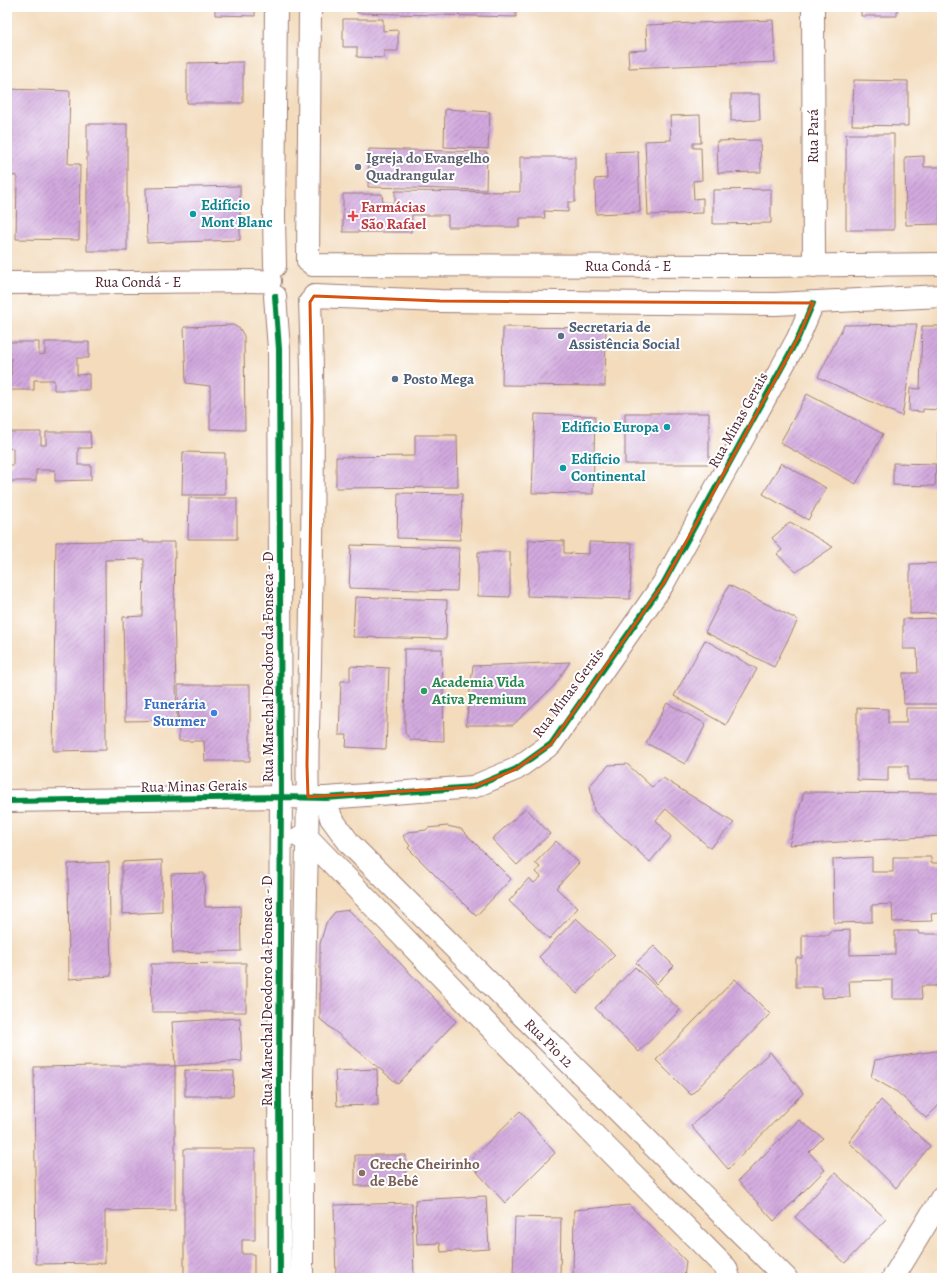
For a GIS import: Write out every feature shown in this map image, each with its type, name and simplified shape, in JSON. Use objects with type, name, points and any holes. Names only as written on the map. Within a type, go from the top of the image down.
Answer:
[{"type":"street","name":"Rua Marechal Deodoro da Fonseca - D","points":[[276,7],[273,281],[280,349],[280,1278]]},
{"type":"street","points":[[302,1278],[302,1079],[307,837],[317,798],[307,765],[310,667],[312,299],[320,284],[319,275],[311,263],[310,7]]},
{"type":"street","name":"Rua Pará","points":[[813,7],[814,266]]},
{"type":"street","points":[[311,263],[298,258],[282,260],[273,281],[281,301],[288,304],[296,304],[312,299],[775,304],[942,296]]},
{"type":"street","name":"Rua Condá - E","points":[[311,263],[814,266],[942,264]]},
{"type":"street","name":"Rua Condá - E","points":[[7,283],[273,281]]},
{"type":"street","name":"Rua Minas Gerais","points":[[7,801],[317,798],[473,787],[516,769],[551,744],[663,584],[794,345],[813,303]]},
{"type":"street","points":[[280,551],[311,552]]},
{"type":"street","name":"Rua Pio 12","points":[[317,798],[350,844],[786,1278]]},
{"type":"street","points":[[280,836],[307,837]]},
{"type":"street","name":"Rua Pio 12","points":[[307,837],[597,1138],[726,1268],[729,1278]]},
{"type":"street","points":[[279,1079],[302,1079]]},
{"type":"street","points":[[597,1138],[621,1114]]},
{"type":"street","points":[[893,1278],[942,1197]]},
{"type":"highlighted area","points":[[314,296],[440,301],[813,303],[798,338],[663,584],[551,744],[516,769],[473,787],[308,797],[307,765],[312,419],[310,302]]},
{"type":"building","points":[[215,7],[255,7],[255,16],[215,15]]},
{"type":"building","points":[[357,7],[516,7],[516,17],[357,13]]},
{"type":"building","points":[[686,7],[727,7],[727,8],[685,10]]},
{"type":"building","points":[[861,7],[897,7],[897,16],[861,16]]},
{"type":"building","points":[[343,19],[383,19],[383,31],[398,30],[398,51],[384,51],[384,58],[357,57],[357,47],[343,47]]},
{"type":"building","points":[[773,20],[775,62],[629,68],[628,51],[647,50],[646,25]]},
{"type":"building","points":[[243,62],[243,103],[187,103],[187,63]]},
{"type":"building","points":[[854,80],[908,81],[908,126],[852,125]]},
{"type":"building","points":[[7,89],[70,91],[68,164],[80,164],[79,240],[16,239],[17,176],[7,175]]},
{"type":"building","points":[[731,94],[759,94],[760,120],[731,121]]},
{"type":"building","points":[[445,109],[490,112],[488,149],[444,147]]},
{"type":"building","points":[[700,115],[701,143],[693,143],[693,148],[701,148],[702,180],[693,181],[694,199],[703,198],[703,213],[648,215],[645,141],[671,140],[670,116]]},
{"type":"building","points":[[87,124],[127,124],[127,251],[87,251]]},
{"type":"building","points":[[846,134],[894,134],[894,230],[846,230]]},
{"type":"building","points":[[760,140],[761,172],[718,173],[717,141]]},
{"type":"building","points":[[369,149],[487,152],[486,190],[368,187]]},
{"type":"building","points":[[638,151],[640,212],[596,214],[595,179],[607,178],[606,152]]},
{"type":"building","points":[[924,156],[924,167],[942,167],[942,204],[940,204],[940,224],[906,225],[905,157]]},
{"type":"building","points":[[520,157],[575,157],[575,202],[568,202],[568,212],[544,211],[545,218],[520,218],[520,227],[448,227],[448,215],[412,215],[411,232],[343,232],[343,194],[382,194],[383,203],[395,203],[395,191],[520,192]]},
{"type":"building","name":"Edifício Mont Blanc","points":[[240,186],[240,240],[147,243],[146,188]]},
{"type":"building","points":[[771,189],[771,223],[713,224],[713,190]]},
{"type":"building","points":[[917,324],[902,416],[818,377],[844,325]]},
{"type":"building","points":[[233,325],[240,329],[244,336],[245,430],[210,429],[210,386],[186,383],[184,327]]},
{"type":"building","points":[[922,326],[942,326],[942,410],[923,409],[923,412],[909,411],[910,388],[920,389]]},
{"type":"building","points":[[503,327],[606,328],[605,386],[502,385]]},
{"type":"building","points":[[7,342],[39,342],[39,355],[45,354],[45,342],[89,342],[89,358],[77,358],[77,375],[89,374],[89,390],[54,390],[54,380],[34,380],[34,390],[7,390],[7,375],[11,375],[11,358],[7,358]]},
{"type":"building","points":[[807,394],[883,434],[856,484],[780,443]]},
{"type":"building","name":"Edifício Europa","points":[[625,413],[709,413],[709,464],[625,464]]},
{"type":"building","name":"Edifício Continental","points":[[535,414],[595,416],[593,494],[532,493]]},
{"type":"building","points":[[938,423],[942,423],[942,468],[938,468]]},
{"type":"building","points":[[7,432],[41,432],[41,445],[46,445],[46,432],[90,432],[91,448],[78,448],[78,465],[91,465],[91,480],[55,481],[55,470],[36,470],[36,481],[7,481],[7,465],[13,465],[13,448],[7,449]]},
{"type":"building","points":[[415,435],[457,435],[458,487],[336,488],[336,457],[415,456]]},
{"type":"building","points":[[183,452],[225,453],[225,495],[182,495]]},
{"type":"building","points":[[781,463],[826,488],[808,520],[763,494]]},
{"type":"building","points":[[893,463],[936,464],[935,486],[893,485]]},
{"type":"building","points":[[398,493],[462,494],[460,540],[397,538]]},
{"type":"building","points":[[189,498],[237,498],[237,539],[188,539]]},
{"type":"building","points":[[790,522],[833,547],[796,572],[777,554],[782,550],[772,538]]},
{"type":"building","points":[[144,540],[143,542],[175,542],[174,616],[177,720],[125,721],[123,617],[143,616],[144,559],[105,560],[106,750],[53,751],[56,542]]},
{"type":"building","points":[[529,540],[564,541],[564,553],[589,554],[589,542],[632,543],[630,599],[527,596]]},
{"type":"building","points":[[351,545],[459,548],[457,591],[349,588]]},
{"type":"building","points":[[478,552],[510,552],[510,597],[478,596]]},
{"type":"building","points":[[942,563],[942,613],[910,614],[910,564]]},
{"type":"building","points":[[729,585],[798,620],[774,667],[705,632]]},
{"type":"building","points":[[355,597],[447,600],[446,639],[353,637]]},
{"type":"building","points":[[942,618],[942,704],[904,704],[903,673],[918,673],[917,649],[903,649],[903,619]]},
{"type":"building","points":[[705,640],[757,669],[726,725],[674,696]]},
{"type":"building","name":"Academia Vida Ativa Premium","points":[[404,649],[442,649],[444,741],[411,740],[405,733]]},
{"type":"building","points":[[570,662],[554,686],[513,725],[466,725],[473,666]]},
{"type":"building","points":[[350,666],[389,668],[386,749],[346,747],[347,735],[339,735],[341,681],[350,681]]},
{"type":"building","name":"Funerária Sturmer","points":[[178,685],[250,685],[250,761],[205,761],[204,741],[179,741]]},
{"type":"building","points":[[667,703],[706,724],[685,764],[646,743]]},
{"type":"building","points":[[857,708],[888,709],[888,723],[906,723],[906,708],[942,708],[942,780],[908,780],[908,766],[888,766],[888,781],[857,780]]},
{"type":"building","points":[[627,764],[652,787],[663,778],[734,823],[710,848],[666,809],[656,820],[671,837],[650,862],[594,811],[590,785],[609,765]]},
{"type":"building","points":[[804,792],[942,793],[942,836],[789,845]]},
{"type":"building","points":[[526,808],[550,834],[517,865],[492,839]]},
{"type":"building","points":[[447,826],[461,829],[511,879],[476,916],[408,848],[410,846],[403,836],[408,832]]},
{"type":"building","points":[[556,841],[579,863],[556,888],[578,908],[549,939],[509,901],[529,878],[534,883],[541,877],[536,872],[540,867],[535,863]]},
{"type":"building","points":[[872,857],[872,872],[893,872],[893,857],[931,857],[931,863],[942,863],[942,913],[931,914],[932,921],[893,922],[892,904],[872,905],[872,922],[834,923],[833,859]]},
{"type":"building","points":[[162,860],[162,912],[122,914],[122,862]]},
{"type":"building","points":[[109,862],[111,976],[69,979],[68,864]]},
{"type":"building","points":[[204,873],[205,907],[240,906],[241,951],[173,953],[171,874]]},
{"type":"building","points":[[349,910],[456,1021],[398,1084],[320,1019],[320,944],[326,923],[335,912]]},
{"type":"building","points":[[576,918],[615,955],[577,994],[539,957]]},
{"type":"building","points":[[850,930],[850,955],[895,954],[895,931],[918,931],[919,934],[942,934],[942,986],[921,986],[922,999],[893,999],[893,980],[849,981],[850,997],[822,998],[822,987],[796,987],[796,958],[802,958],[802,935],[829,935],[830,931]]},
{"type":"building","points":[[654,946],[674,966],[656,984],[636,963]]},
{"type":"building","points":[[246,963],[246,1012],[152,1012],[151,964]]},
{"type":"building","points":[[635,967],[680,1010],[639,1052],[595,1008]]},
{"type":"building","points":[[735,979],[770,1014],[691,1095],[656,1060]]},
{"type":"building","points":[[240,1018],[242,1061],[175,1066],[172,1022]]},
{"type":"building","points":[[942,1050],[942,1102],[926,1118],[897,1092],[871,1077],[875,1060]]},
{"type":"building","points":[[770,1052],[803,1093],[728,1169],[691,1126]]},
{"type":"building","points":[[175,1066],[175,1210],[105,1211],[105,1263],[36,1264],[34,1067]]},
{"type":"building","points":[[377,1069],[378,1105],[337,1106],[335,1071]]},
{"type":"building","points":[[185,1070],[234,1071],[233,1096],[185,1096]]},
{"type":"building","points":[[881,1100],[930,1146],[896,1188],[849,1142]]},
{"type":"building","points":[[520,1111],[555,1153],[505,1203],[468,1162]]},
{"type":"building","points":[[799,1120],[823,1138],[809,1152],[825,1170],[774,1221],[738,1181]]},
{"type":"building","points":[[184,1149],[255,1149],[255,1240],[242,1240],[242,1254],[254,1254],[254,1278],[184,1278]]},
{"type":"building","points":[[355,1155],[406,1155],[406,1185],[355,1186]]},
{"type":"building","points":[[835,1173],[886,1219],[845,1263],[795,1217]]},
{"type":"building","points":[[486,1196],[489,1249],[441,1252],[440,1243],[417,1244],[415,1200]]},
{"type":"building","points":[[412,1203],[414,1278],[336,1278],[334,1205]]},
{"type":"building","points":[[629,1205],[686,1261],[684,1278],[573,1278],[574,1210]]},
{"type":"building","points":[[515,1217],[561,1218],[560,1278],[513,1278]]},
{"type":"cycle path","points":[[275,296],[279,349],[281,797],[279,1079],[280,1278]]},
{"type":"cycle path","points":[[7,801],[281,797],[326,798],[473,787],[516,769],[551,744],[663,584],[798,338],[813,303]]},
{"type":"place","name":"Igreja do Evangelho Quadrangular","points":[[358,167]]},
{"type":"place","name":"Edifício Mont Blanc","points":[[193,214]]},
{"type":"place","name":"Farmácias São Rafael","points":[[353,216]]},
{"type":"place","name":"Secretaria de Assistência Social","points":[[561,336]]},
{"type":"place","name":"Posto Mega","points":[[395,379]]},
{"type":"place","name":"Edifício Europa","points":[[667,427]]},
{"type":"place","name":"Edifício Continental","points":[[563,468]]},
{"type":"place","name":"Academia Vida Ativa Premium","points":[[424,691]]},
{"type":"place","name":"Funerária Sturmer","points":[[214,713]]},
{"type":"place","name":"Creche Cheirinho de Bebê","points":[[362,1173]]}]
